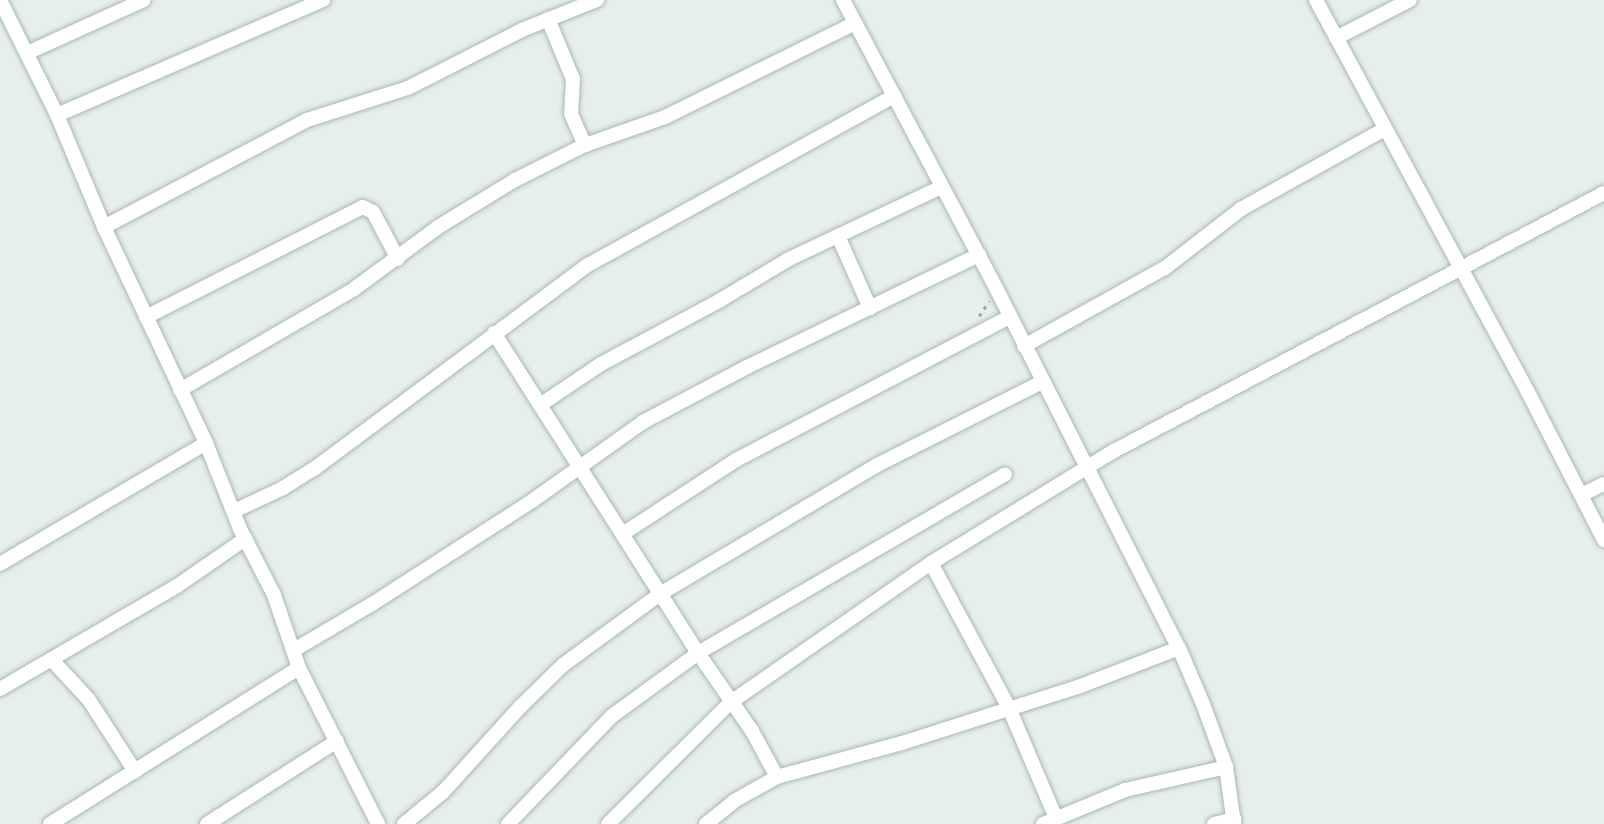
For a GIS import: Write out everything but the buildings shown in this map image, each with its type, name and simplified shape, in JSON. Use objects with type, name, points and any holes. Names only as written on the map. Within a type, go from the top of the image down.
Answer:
[{"type":"street","points":[[27,53],[144,0]]},
{"type":"street","points":[[57,115],[323,0]]},
{"type":"street","points":[[104,227],[307,121],[408,88],[548,19],[597,0]]},
{"type":"street","points":[[843,0],[1088,466],[1179,648],[1226,767],[1234,822],[1214,824]]},
{"type":"street","points":[[1316,0],[1604,540]]},
{"type":"street","points":[[1336,38],[1410,0]]},
{"type":"street","points":[[1,1],[57,115],[104,227],[206,443],[245,539],[274,595],[299,668],[378,824]]},
{"type":"street","points":[[548,19],[573,79],[571,114],[585,145]]},
{"type":"street","points":[[180,390],[354,289],[438,227],[487,196],[585,145],[665,117],[855,23]]},
{"type":"street","points":[[234,511],[298,480],[588,265],[894,96]]},
{"type":"street","points":[[1024,346],[1165,268],[1241,209],[1385,129]]},
{"type":"street","points":[[540,405],[601,364],[719,301],[789,259],[941,187]]},
{"type":"street","points":[[608,824],[731,702],[931,563],[1088,466],[1604,193]]},
{"type":"street","points":[[146,317],[363,207],[373,212],[398,259]]},
{"type":"street","points":[[838,236],[870,308]]},
{"type":"street","points":[[294,650],[372,604],[582,466],[620,437],[676,403],[978,255]]},
{"type":"street","points":[[624,533],[736,460],[1009,317]]},
{"type":"street","points":[[494,333],[582,466],[698,653],[759,743],[776,777]]},
{"type":"street","points":[[404,824],[443,792],[521,706],[563,665],[660,594],[877,465],[1042,382]]},
{"type":"street","points":[[0,564],[206,443]]},
{"type":"street","points":[[508,824],[612,716],[698,653],[1005,474]]},
{"type":"street","points":[[1581,495],[1604,484]]},
{"type":"street","points":[[0,689],[177,586],[245,539]]},
{"type":"street","points":[[931,563],[1009,708],[1050,821],[1125,790],[1226,767]]},
{"type":"street","points":[[706,824],[734,801],[776,777],[902,743],[1078,687],[1179,648]]},
{"type":"street","points":[[52,660],[89,699],[135,771]]},
{"type":"street","points":[[50,824],[299,668]]},
{"type":"street","points":[[206,824],[337,741]]}]
